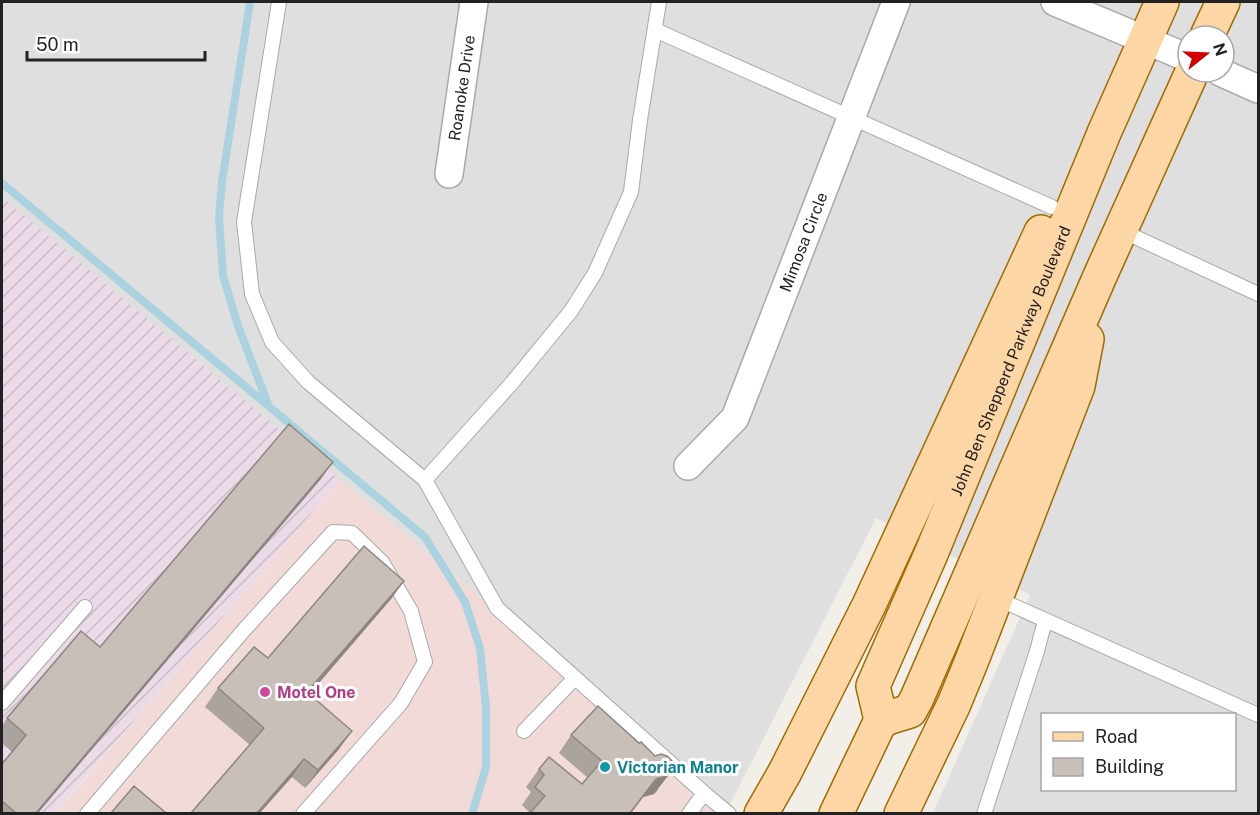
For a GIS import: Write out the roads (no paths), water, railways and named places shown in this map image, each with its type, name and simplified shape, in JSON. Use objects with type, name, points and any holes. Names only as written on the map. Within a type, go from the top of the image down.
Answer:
[{"type":"main road","name":"John Ben Shepperd Parkway Boulevard","points":[[880,720],[873,686],[931,554],[1104,133],[1162,2]]},
{"type":"main road","points":[[1213,24],[1223,2]]},
{"type":"main road","points":[[836,813],[880,720],[910,711],[917,698],[1120,230],[1187,84]]},
{"type":"main road","points":[[761,813],[785,772],[869,605],[1069,170],[1104,133]]},
{"type":"main road","points":[[902,813],[954,704],[1078,386],[1100,276]]},
{"type":"street","name":"Roanoke Drive","points":[[449,174],[474,2]]},
{"type":"street","name":"Mimosa Circle","points":[[688,466],[735,418],[896,2]]},
{"type":"street","points":[[1055,2],[1176,53]]},
{"type":"street","points":[[1236,79],[1258,89]]},
{"type":"lane","points":[[279,2],[244,222],[252,294],[272,342],[308,382],[425,480],[497,608],[729,813]]},
{"type":"lane","points":[[425,480],[511,384],[571,311],[595,273],[631,192],[659,2]]},
{"type":"lane","points":[[655,30],[1052,207]]},
{"type":"lane","points":[[1120,230],[1258,294]]},
{"type":"lane","points":[[87,813],[244,630],[333,532],[352,533],[382,562],[411,611],[425,662],[401,703],[303,813]]},
{"type":"lane","points":[[996,598],[1258,715]]},
{"type":"lane","points":[[2,703],[85,607]]},
{"type":"lane","points":[[984,813],[1045,621]]},
{"type":"lane","points":[[524,731],[575,678]]},
{"type":"lane","points":[[689,813],[704,793]]},
{"type":"waterway","points":[[250,2],[222,182],[219,217],[223,276],[238,326],[268,404]]},
{"type":"waterway","points":[[2,183],[425,537],[465,602],[480,648],[486,708],[486,767],[472,814]]},
{"type":"place","name":"Motel One","points":[[265,692]]},
{"type":"place","name":"Victorian Manor","points":[[605,767]]}]
